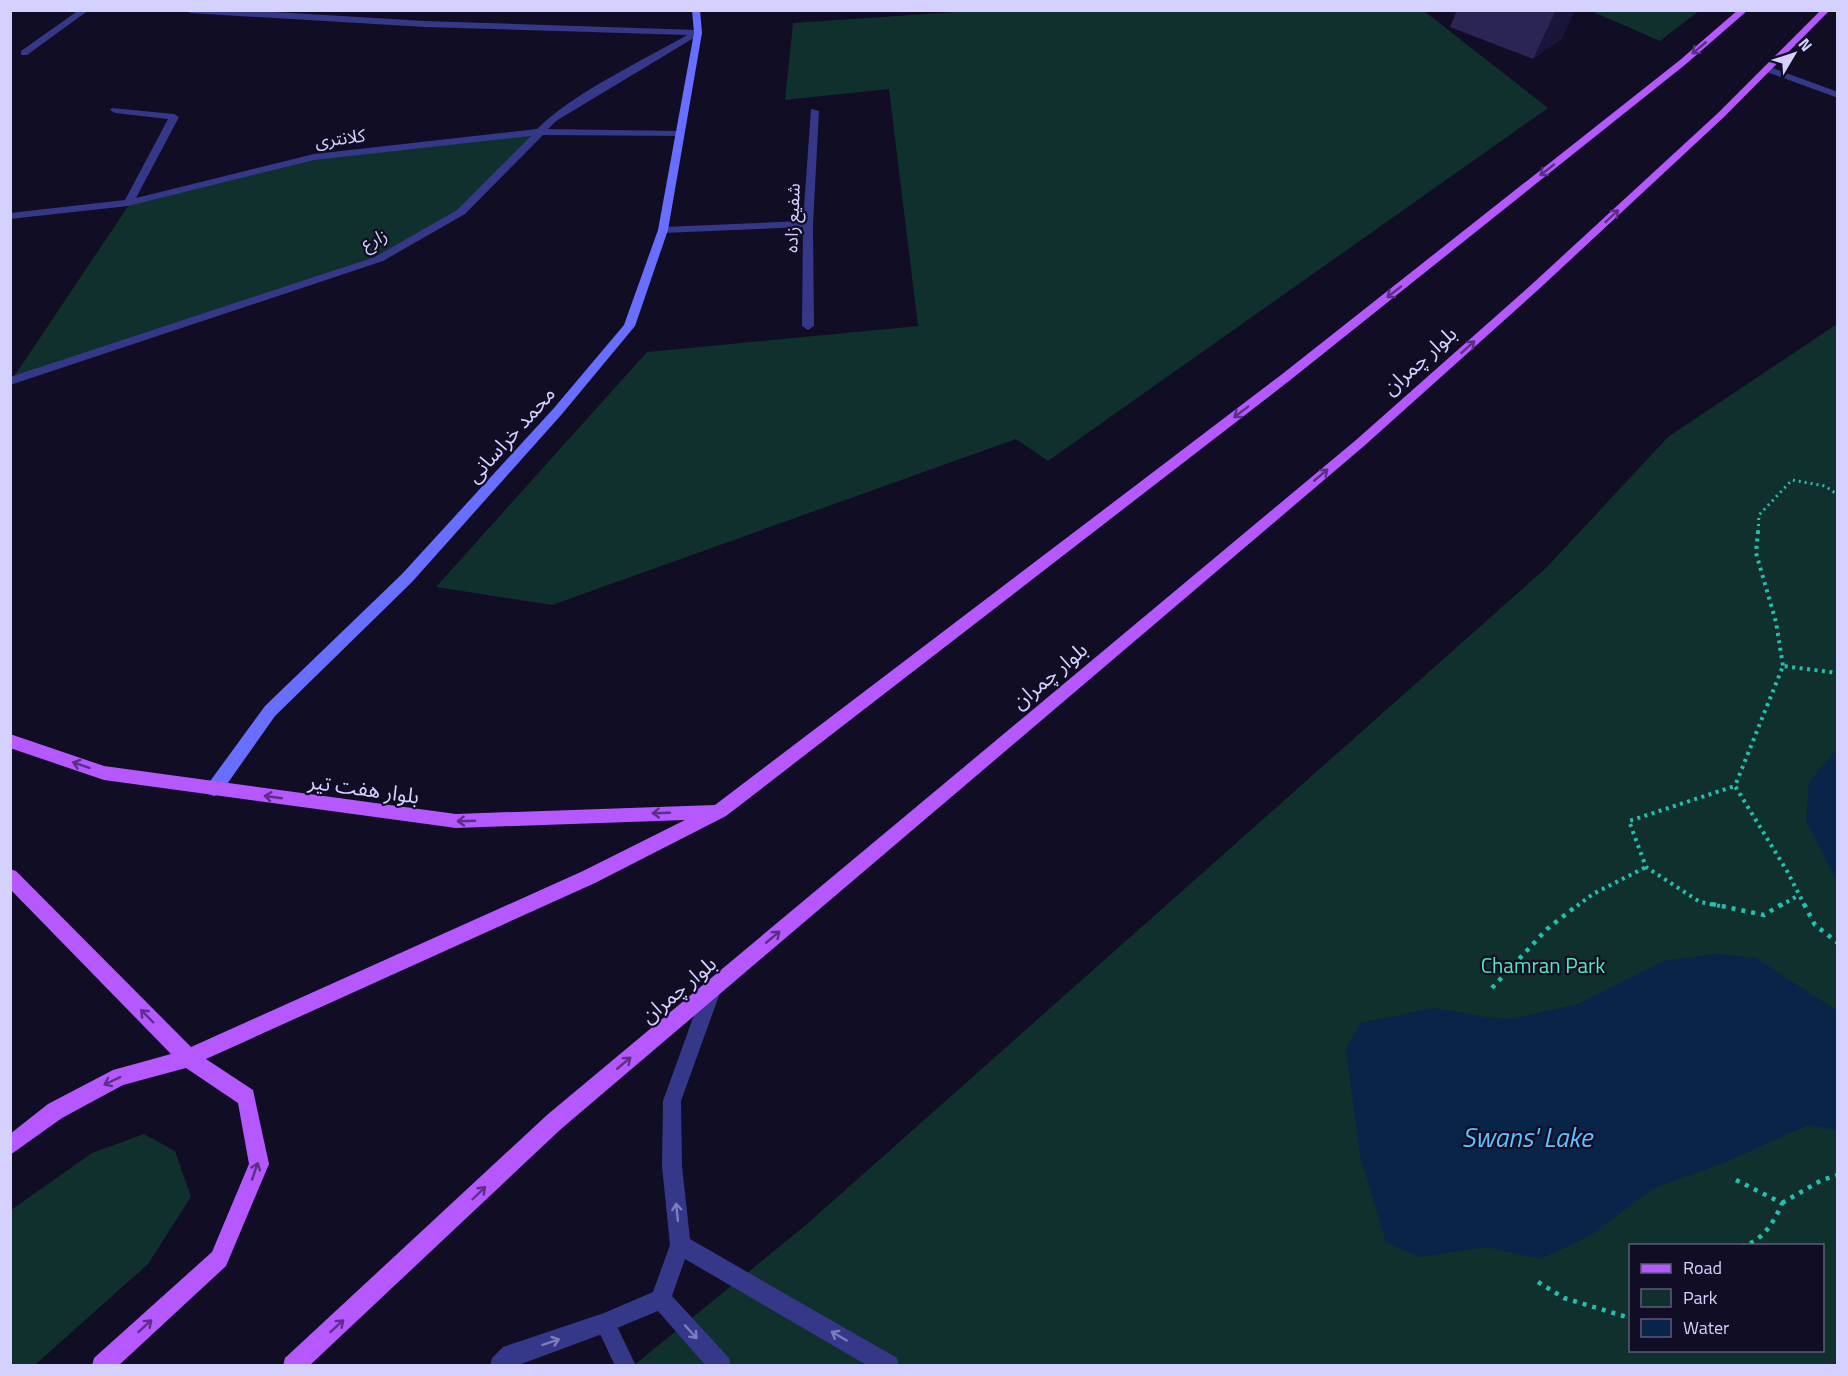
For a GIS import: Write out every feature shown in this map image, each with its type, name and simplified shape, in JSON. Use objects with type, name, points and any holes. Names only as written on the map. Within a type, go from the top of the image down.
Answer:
[{"type":"main road","points":[[10,1146],[55,1111],[120,1077],[188,1058],[589,877],[720,811],[1285,378],[1674,70],[1744,10]]},
{"type":"main road","name":"بلوار چمران","points":[[293,1365],[411,1258],[554,1122],[1359,443],[1535,287],[1767,69],[1826,10]]},
{"type":"main road","name":"بلوار هفت تیر","points":[[10,741],[104,773],[456,821],[720,811]]},
{"type":"main road","points":[[10,877],[188,1058],[246,1097],[259,1164],[219,1259],[102,1365]]},
{"type":"street","points":[[24,53],[85,10]]},
{"type":"street","points":[[190,10],[414,24],[698,33]]},
{"type":"street","name":"محمد خراسانی","points":[[214,789],[270,711],[407,578],[558,411],[629,326],[663,231],[698,33],[696,10]]},
{"type":"street","name":"زارع","points":[[11,381],[380,259],[461,212],[553,119],[618,78],[698,33]]},
{"type":"street","points":[[1767,69],[1838,95]]},
{"type":"street","points":[[115,110],[174,117],[128,203]]},
{"type":"street","name":"شفیع زاده","points":[[808,326],[807,224],[814,111]]},
{"type":"street","name":"کلانتری","points":[[10,216],[128,203],[314,157],[539,132],[680,134]]},
{"type":"street","points":[[663,231],[807,224]]},
{"type":"street","points":[[500,1365],[511,1355],[605,1323],[661,1299],[680,1245],[672,1166],[672,1101],[712,990]]},
{"type":"street","points":[[680,1245],[889,1365]]},
{"type":"street","points":[[661,1299],[721,1365]]},
{"type":"street","points":[[605,1323],[626,1365]]},
{"type":"path","points":[[1799,895],[1764,915],[1700,902],[1646,867],[1629,821],[1734,786],[1756,738],[1783,666],[1776,622],[1756,553],[1759,515],[1792,480],[1824,486],[1838,495]]},
{"type":"path","points":[[1783,666],[1838,674]]},
{"type":"path","points":[[1734,786],[1815,925],[1838,943]]},
{"type":"path","points":[[1492,988],[1556,922],[1593,894],[1646,867]]},
{"type":"path","points":[[1753,1244],[1776,1218],[1782,1203],[1822,1180],[1838,1175]]},
{"type":"path","points":[[1736,1180],[1782,1203]]},
{"type":"path","points":[[1538,1282],[1564,1298],[1629,1318]]},
{"type":"green space","points":[[971,11],[1424,11],[1548,108],[1048,461],[1016,439],[552,605],[436,587],[647,352],[918,326],[889,89],[785,100],[793,23]]},
{"type":"green space","points":[[1591,11],[1699,11],[1660,41]]},
{"type":"green space","points":[[539,132],[461,212],[379,259],[11,381],[131,202],[314,157]]},
{"type":"green space","name":"Chamran Park","points":[[1837,324],[1837,1365],[633,1366],[807,1224],[1547,567],[1668,437]]},
{"type":"green space","points":[[144,1134],[175,1151],[191,1197],[148,1264],[35,1365],[11,1365],[11,1210],[92,1153]]},
{"type":"water","points":[[1837,749],[1837,882],[1806,820],[1809,782]]},
{"type":"water","name":"Swans' Lake","points":[[1716,954],[1756,958],[1837,1011],[1837,1130],[1808,1125],[1726,1162],[1654,1188],[1591,1235],[1541,1259],[1486,1247],[1419,1257],[1386,1242],[1360,1156],[1346,1049],[1361,1023],[1434,1008],[1512,1019],[1578,1004],[1663,961]]}]
